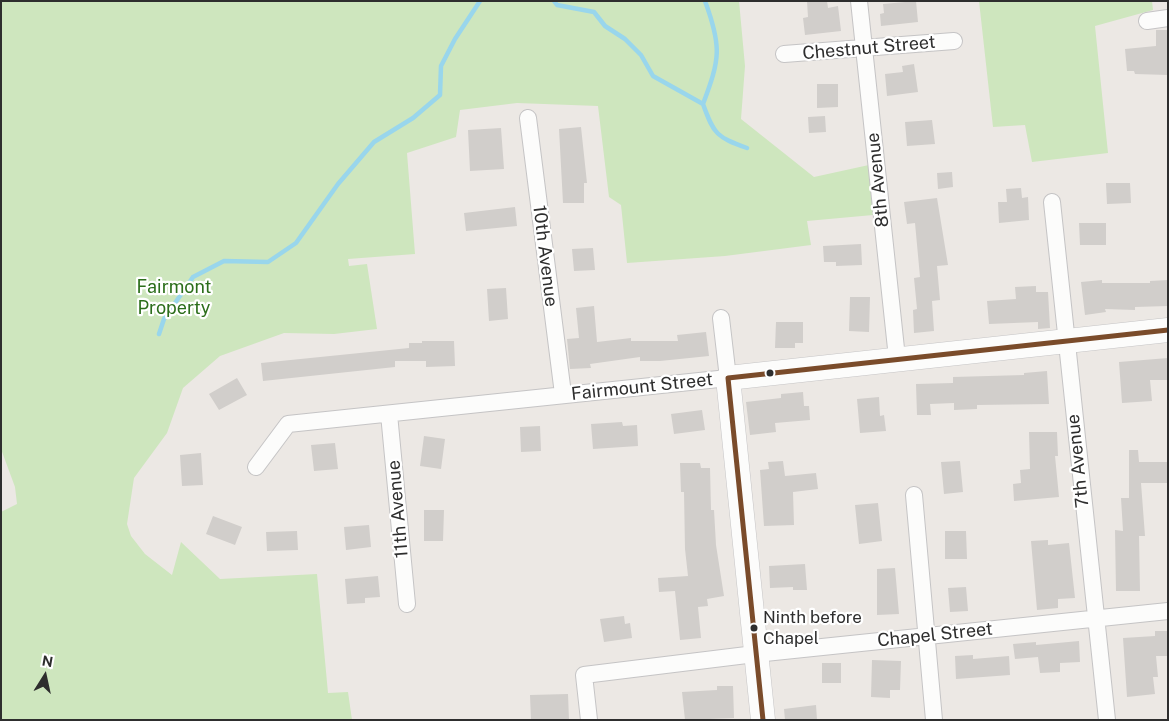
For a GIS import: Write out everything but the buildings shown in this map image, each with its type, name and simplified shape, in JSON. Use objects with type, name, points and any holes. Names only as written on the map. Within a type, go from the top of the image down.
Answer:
[{"type":"street","name":"8th Avenue","points":[[859,1],[897,358]]},
{"type":"street","points":[[1147,21],[1168,18]]},
{"type":"street","name":"Chestnut Street","points":[[784,54],[954,41]]},
{"type":"street","name":"10th Avenue","points":[[528,118],[563,394]]},
{"type":"street","name":"7th Avenue","points":[[1052,202],[1107,720]]},
{"type":"street","points":[[721,318],[763,720]]},
{"type":"street","name":"Fairmount Street","points":[[256,467],[288,424],[1168,330]]},
{"type":"street","name":"11th Avenue","points":[[389,414],[407,604]]},
{"type":"street","points":[[914,495],[925,636],[934,720]]},
{"type":"street","name":"Chapel Street","points":[[589,720],[584,675],[755,654],[1168,611]]},
{"type":"green space","name":"Fairmont Property","points":[[1,1],[739,1],[745,66],[741,119],[814,177],[878,163],[884,214],[807,221],[811,245],[725,256],[627,263],[621,205],[609,197],[598,106],[517,103],[460,110],[456,137],[407,153],[415,254],[348,259],[349,266],[367,264],[377,329],[334,334],[284,333],[220,356],[183,388],[167,433],[134,478],[127,524],[131,536],[145,554],[172,575],[181,542],[220,579],[317,574],[328,693],[348,692],[352,720],[1,720],[1,512],[17,504],[15,487],[1,449]]},
{"type":"green space","points":[[979,1],[1152,1],[1153,10],[1095,26],[1108,153],[1032,162],[1025,125],[993,127]]},
{"type":"waterway","points":[[159,334],[164,319],[193,277],[224,261],[268,262],[296,243],[338,184],[374,142],[413,118],[440,95],[441,66],[455,39],[480,1]]},
{"type":"waterway","points":[[554,1],[557,5],[594,12],[605,26],[625,39],[641,55],[653,76],[703,104],[710,122],[718,134],[729,141],[747,148]]},
{"type":"waterway","points":[[703,104],[713,75],[717,53],[714,30],[705,1]]},
{"type":"transit line","points":[[728,378],[1168,330]]},
{"type":"transit line","points":[[728,378],[763,720]]},
{"type":"place","name":"Ninth before Chapel","points":[[754,628]]}]
